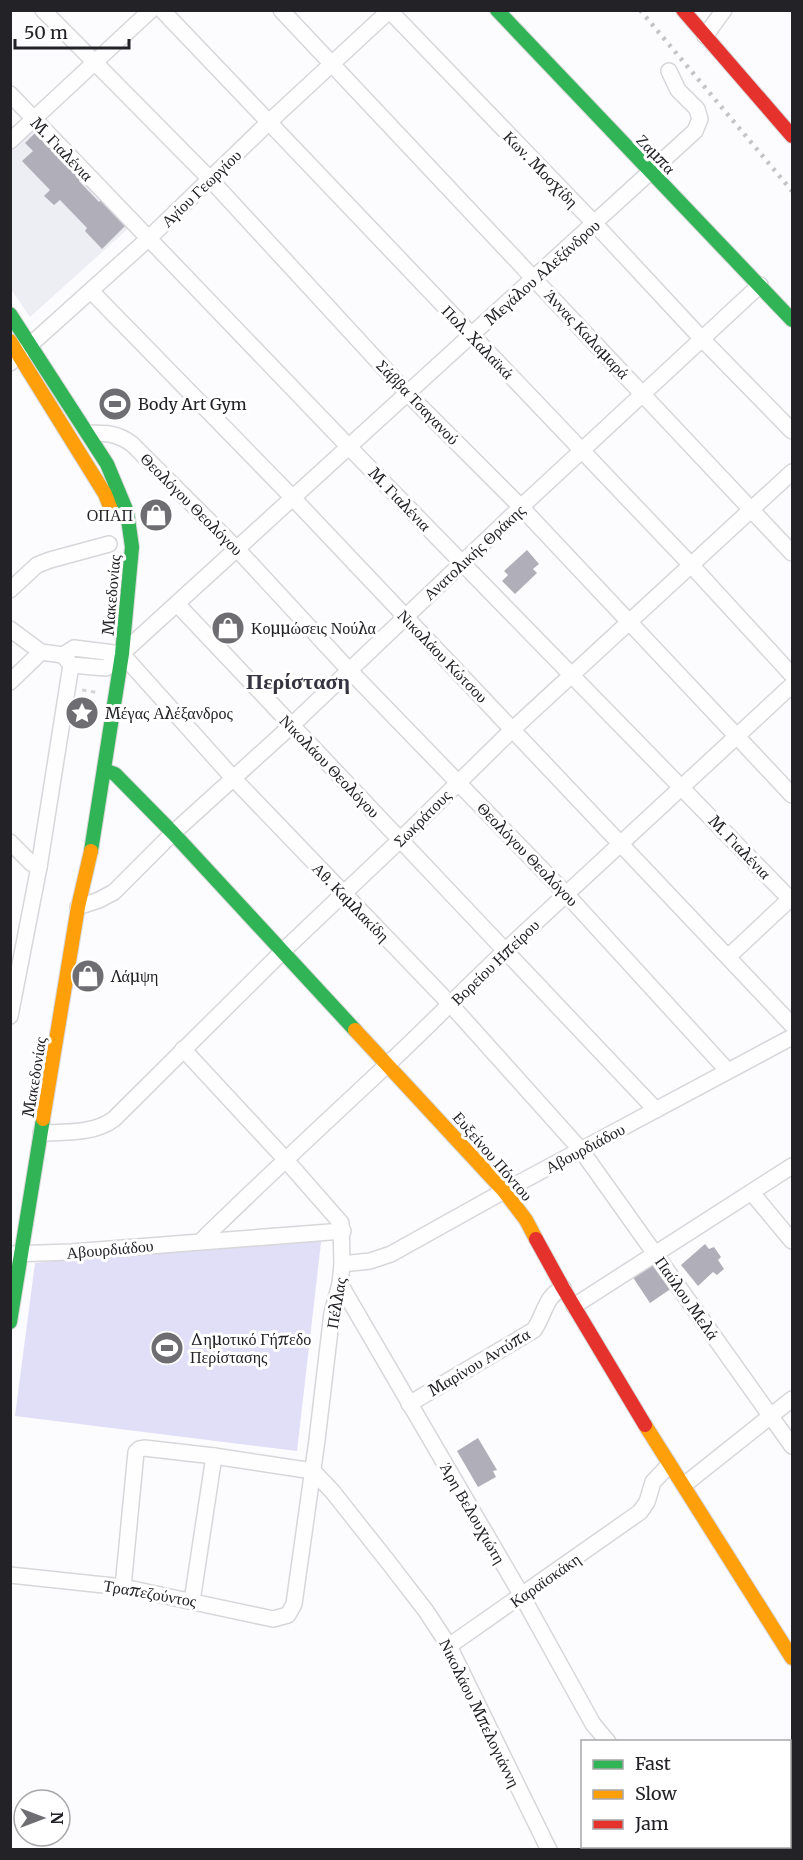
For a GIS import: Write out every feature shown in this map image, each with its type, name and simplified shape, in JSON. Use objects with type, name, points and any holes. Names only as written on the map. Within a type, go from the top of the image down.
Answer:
[{"type":"street","name":"Σάββα Τσαγανού","points":[[43,10],[210,179],[408,394],[521,507],[792,795]]},
{"type":"street","points":[[10,141],[151,10]]},
{"type":"street","name":"Πολ. Χαλαϊκά","points":[[162,10],[692,566],[792,675]]},
{"type":"street","name":"Άννας Καλαμαρά","points":[[281,10],[792,554]]},
{"type":"street","name":"Ζαμπα","points":[[497,10],[792,320]]},
{"type":"street","points":[[683,10],[792,136]]},
{"type":"street","points":[[705,36],[724,10]]},
{"type":"street","name":"Αγίου Γεωργίου","points":[[20,354],[148,239],[269,122],[389,11]]},
{"type":"street","name":"Κων. Μοσχίδη","points":[[389,11],[792,431]]},
{"type":"street","name":"Μεγάλου Αλεξάνδρου","points":[[112,658],[177,604],[695,131],[700,119],[697,109],[678,90],[669,71]]},
{"type":"street","name":"Μ. Γιαλένια","points":[[10,94],[349,447],[792,899]]},
{"type":"street","name":"Ανατολικής Θράκης","points":[[78,907],[114,892],[173,833],[291,726],[642,393],[760,285]]},
{"type":"street","name":"Νικολάου Κώτσου","points":[[91,291],[293,498],[792,1024]]},
{"type":"street","name":"Μακεδονίας","points":[[10,314],[20,354],[88,433],[107,464],[127,512],[131,538],[131,569],[88,785]]},
{"type":"street","name":"Μακεδονίας","points":[[10,340],[105,494],[115,520],[120,551],[104,770],[89,866],[78,907],[41,1133],[17,1237],[10,1322]]},
{"type":"street","name":"Θεολόγου Θεολόγου","points":[[88,433],[112,433],[132,444],[237,549],[349,670],[567,895],[727,1070]]},
{"type":"street","name":"Σωκράτους","points":[[41,1133],[80,1131],[106,1125],[513,729],[792,472]]},
{"type":"street","points":[[10,590],[37,565],[109,544]]},
{"type":"street","name":"Νικολάου Θεολόγου","points":[[177,604],[656,1110]]},
{"type":"street","points":[[10,629],[41,652],[67,660]]},
{"type":"street","points":[[10,1016],[39,867],[67,660],[74,648],[112,658]]},
{"type":"street","points":[[10,682],[41,652]]},
{"type":"street","name":"Αθ. Καμλακίδη","points":[[112,658],[234,779],[451,1005],[581,1150]]},
{"type":"street","name":"Βορείου Ηπείρου","points":[[201,1242],[285,1159],[451,1005],[505,951],[792,685]]},
{"type":"street","name":"Ευξείνου Πόντου","points":[[104,770],[115,774],[173,833],[504,1191],[526,1220],[563,1288],[669,1465],[684,1485],[792,1658]]},
{"type":"street","points":[[10,842],[31,863],[39,867]]},
{"type":"street","name":"Μακεδονίας","points":[[76,854],[78,907]]},
{"type":"street","points":[[729,957],[792,899]]},
{"type":"street","name":"Αβουρδιάδου","points":[[342,1264],[370,1261],[392,1254],[727,1070],[792,1037]]},
{"type":"street","points":[[183,1049],[337,1216],[343,1231]]},
{"type":"street","name":"Παύλου Μελά","points":[[581,1150],[792,1446]]},
{"type":"street","points":[[574,1306],[792,1166]]},
{"type":"street","points":[[752,1192],[792,1241]]},
{"type":"street","name":"Αβουρδιάδου","points":[[16,1254],[71,1252],[343,1231]]},
{"type":"street","name":"Πέλλας","points":[[288,1615],[294,1604],[332,1313],[340,1284],[343,1231]]},
{"type":"street","name":"Άρη Βελουχιώτη","points":[[340,1284],[522,1596],[593,1724],[606,1740]]},
{"type":"street","name":"Μαρίνου Αντύπα","points":[[410,1404],[534,1330],[549,1298],[563,1288]]},
{"type":"street","points":[[684,1485],[792,1399]]},
{"type":"street","points":[[123,1587],[136,1452],[139,1449],[214,1456],[313,1471]]},
{"type":"street","points":[[192,1601],[214,1456]]},
{"type":"street","name":"Καραϊσκάκη","points":[[449,1646],[640,1512],[647,1502],[653,1482],[669,1465]]},
{"type":"street","name":"Νικολάου Μπελογιάννη","points":[[313,1471],[332,1491],[389,1563],[426,1611],[449,1646],[549,1850]]},
{"type":"street","name":"Τραπεζούντος","points":[[10,1575],[123,1587],[273,1618],[288,1615]]},
{"type":"shaded area","points":[[40,119],[132,225],[30,317],[11,289],[10,148]]},
{"type":"shaded area","name":"Δημοτικό Γήπεδο Περίστασης","points":[[322,1234],[297,1451],[15,1416],[35,1263]]},
{"type":"building","points":[[39,129],[84,176],[79,181],[99,202],[104,197],[129,222],[102,249],[85,231],[87,228],[60,200],[54,205],[44,196],[50,190],[22,161],[33,151],[25,143]]},
{"type":"building","points":[[527,550],[539,564],[533,569],[537,573],[515,594],[502,581],[508,575],[504,571]]},
{"type":"building","points":[[705,1244],[709,1249],[714,1247],[721,1257],[718,1260],[724,1269],[717,1275],[713,1272],[698,1286],[681,1265]]},
{"type":"building","points":[[657,1260],[675,1286],[650,1303],[632,1276]]},
{"type":"building","points":[[478,1438],[497,1470],[493,1471],[496,1477],[478,1487],[457,1451]]},
{"type":"railway","points":[[640,10],[792,191]]},
{"type":"traffic: fast","points":[[497,10],[792,320]]},
{"type":"traffic: fast","points":[[10,314],[107,464],[127,512],[132,547],[122,654],[91,851]]},
{"type":"traffic: fast","points":[[104,770],[115,774],[173,833],[355,1030]]},
{"type":"traffic: fast","points":[[10,1322],[43,1119]]},
{"type":"traffic: slow","points":[[10,341],[105,494],[113,515]]},
{"type":"traffic: slow","points":[[43,1119],[78,907],[91,851]]},
{"type":"traffic: slow","points":[[355,1030],[504,1191],[526,1220],[536,1239]]},
{"type":"traffic: slow","points":[[645,1425],[792,1658]]},
{"type":"traffic: jam","points":[[683,10],[792,136]]},
{"type":"traffic: jam","points":[[536,1239],[645,1425]]},
{"type":"place","name":"Body Art Gym","points":[[115,404]]},
{"type":"place","name":"ΟΠΑΠ","points":[[156,515]]},
{"type":"place","name":"Κομμώσεις Νούλα","points":[[228,628]]},
{"type":"place","name":"Μέγας Αλέξανδρος","points":[[82,713]]},
{"type":"place","name":"Λάμψη","points":[[88,976]]},
{"type":"place","name":"Δημοτικό Γήπεδο Περίστασης","points":[[167,1348]]},
{"type":"district","name":"Περίσταση","points":[[298,681]]}]
